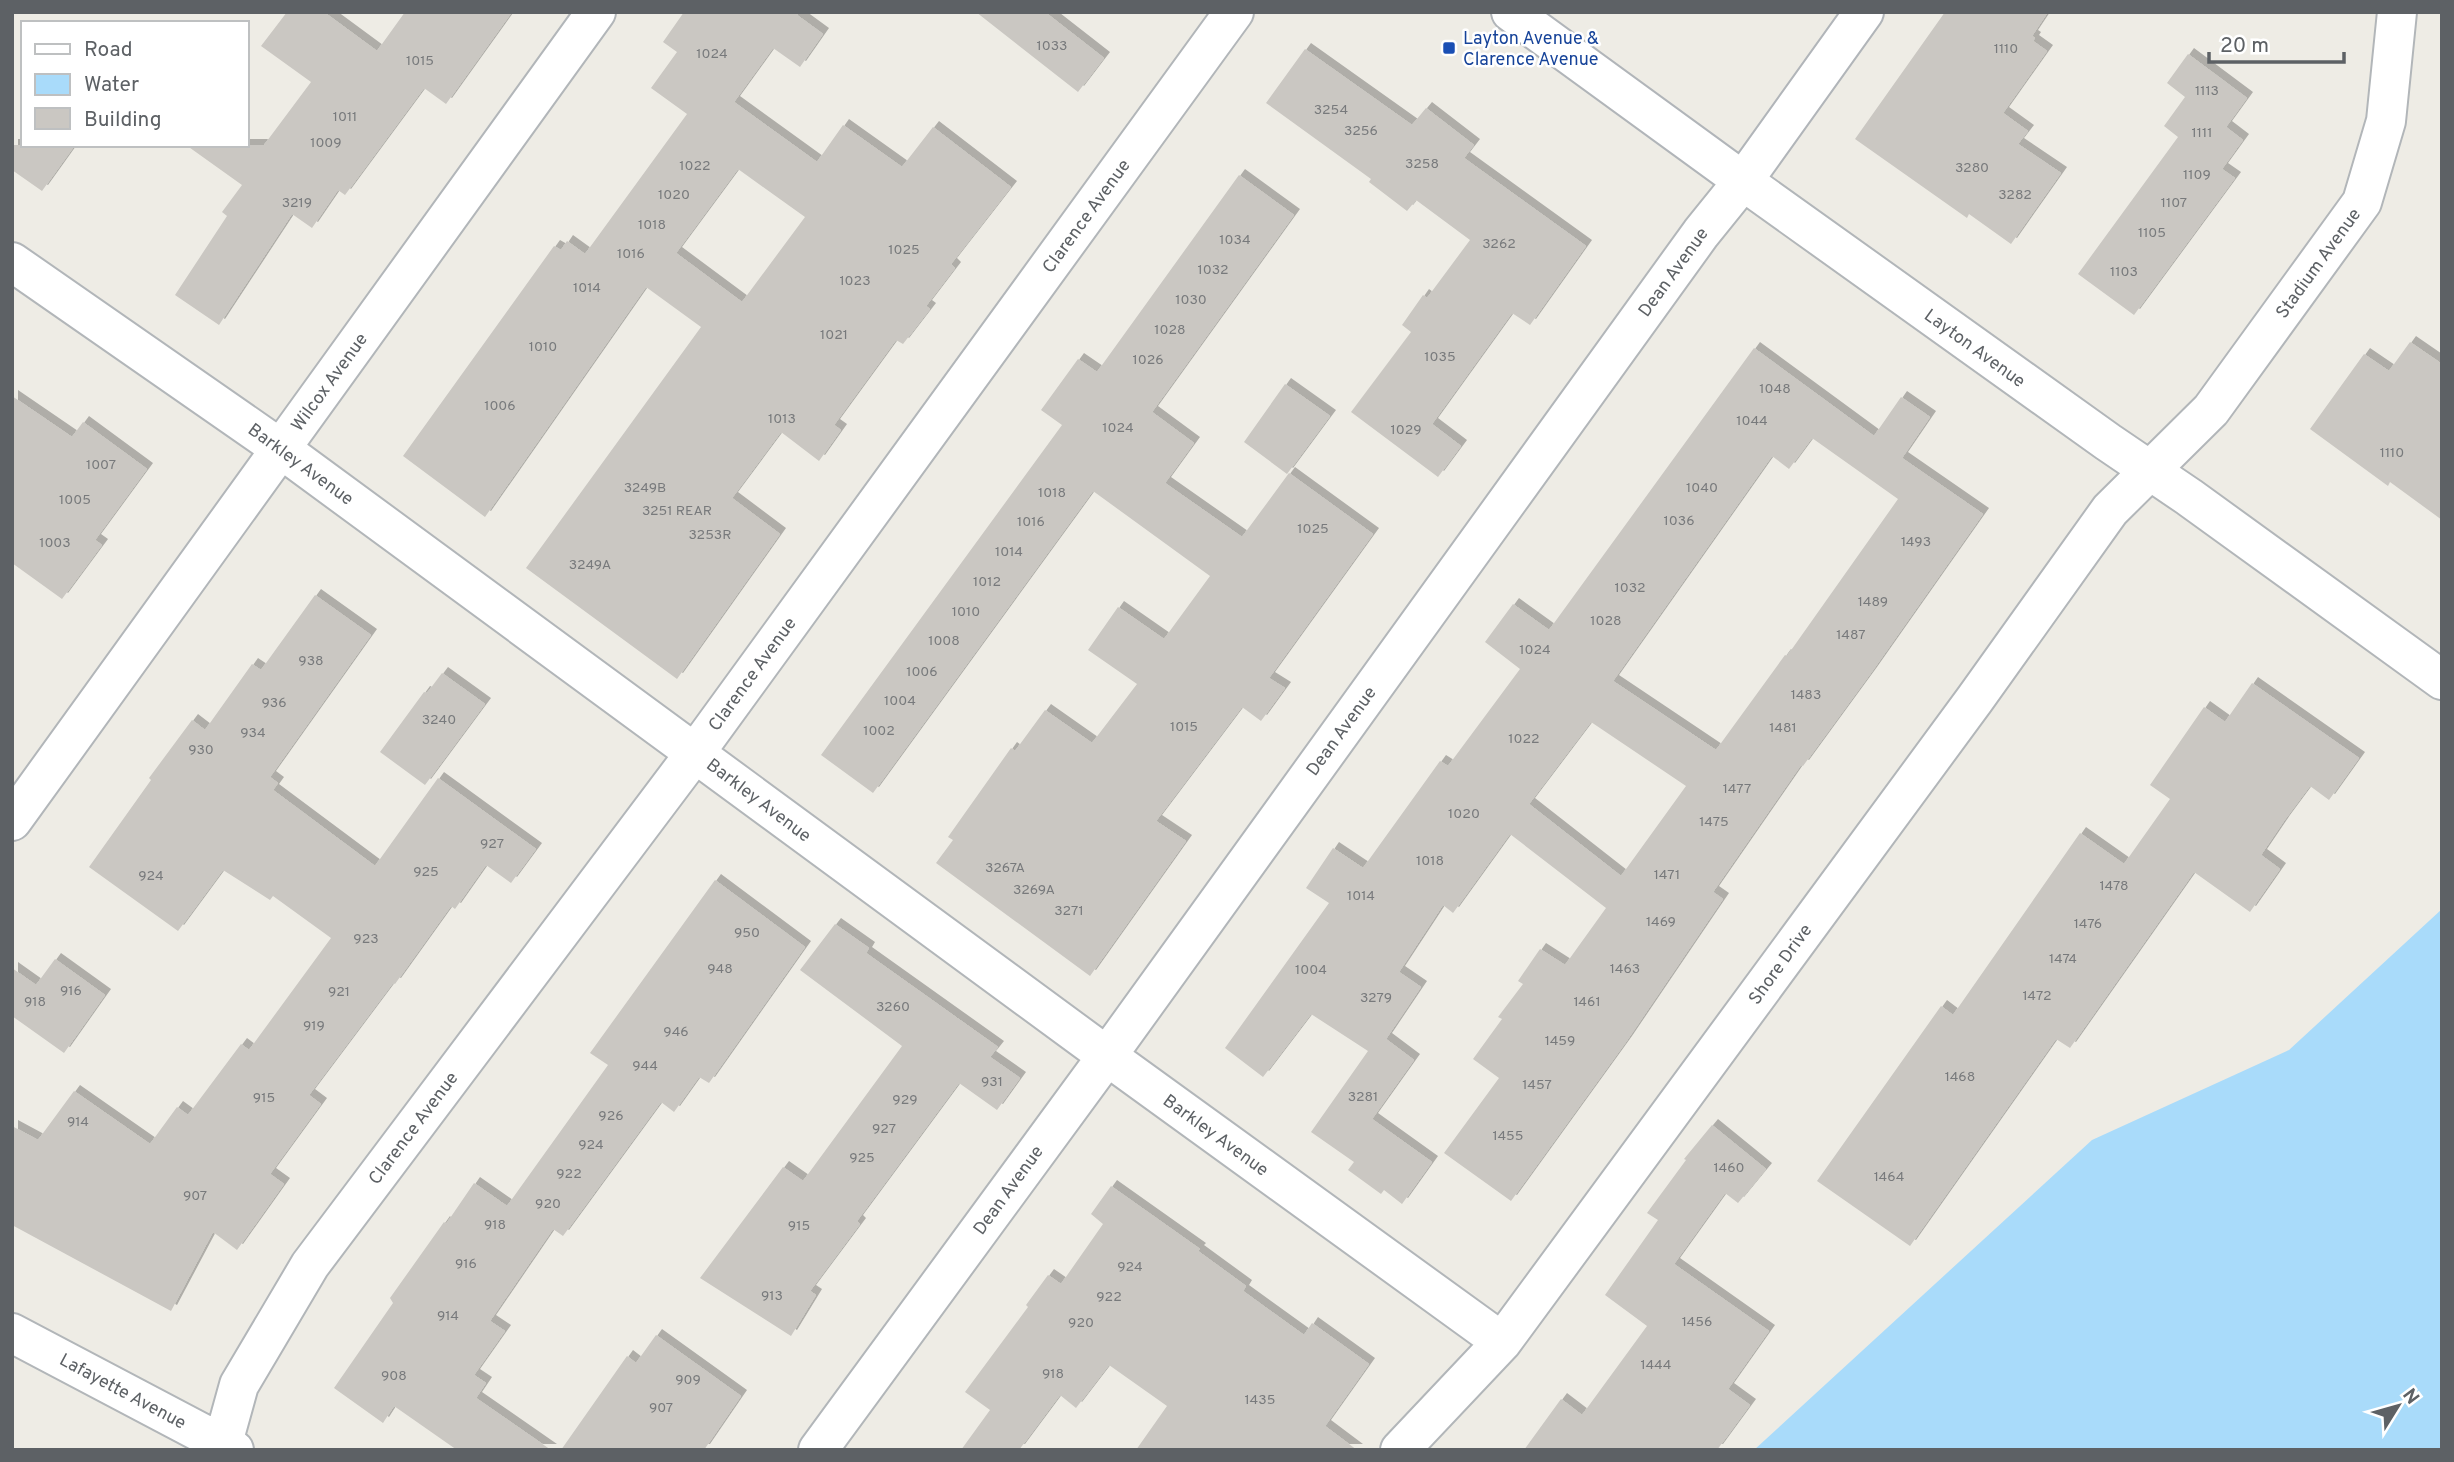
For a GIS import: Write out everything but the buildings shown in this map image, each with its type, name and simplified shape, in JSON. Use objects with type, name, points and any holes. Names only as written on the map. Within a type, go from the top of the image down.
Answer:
[{"type":"street","name":"Wilcox Avenue","points":[[12,821],[596,12]]},
{"type":"street","name":"Clarence Avenue","points":[[226,1448],[239,1385],[310,1265],[695,753],[1234,12]]},
{"type":"street","name":"Layton Avenue","points":[[1511,12],[1742,181],[2442,680]]},
{"type":"street","name":"Dean Avenue","points":[[818,1450],[1864,12]]},
{"type":"street","name":"Stadium Avenue","points":[[2150,471],[2211,410],[2362,202],[2386,121],[2397,12]]},
{"type":"street","name":"Barkley Avenue","points":[[12,262],[281,449],[1107,1056],[1502,1342]]},
{"type":"street","name":"Shore Drive","points":[[1400,1450],[1502,1342],[1975,699],[2110,510],[2150,471]]},
{"type":"street","name":"Lafayette Avenue","points":[[12,1333],[226,1448]]},
{"type":"water","points":[[2442,909],[2442,1450],[1754,1450],[2092,1140],[2289,1050]]},
{"type":"place","name":"Layton Avenue & Clarence Avenue","points":[[1449,48]]}]
